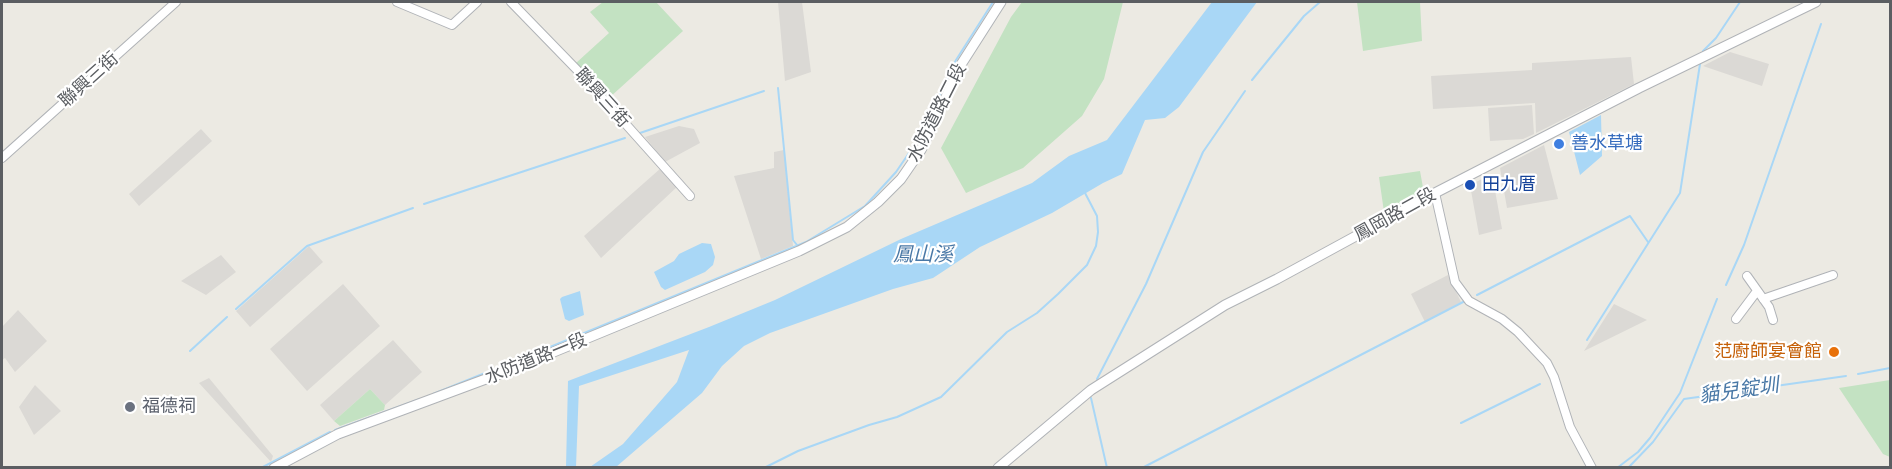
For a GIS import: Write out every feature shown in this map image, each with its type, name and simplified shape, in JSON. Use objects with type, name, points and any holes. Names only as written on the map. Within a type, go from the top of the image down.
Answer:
[{"type":"street","name":"聯興三街","points":[[2,158],[176,2]]},
{"type":"street","points":[[398,2],[452,25],[477,2]]},
{"type":"street","name":"聯興三街","points":[[511,2],[581,74],[690,196]]},
{"type":"street","name":"水防道路二段","points":[[799,251],[848,226],[878,202],[901,179],[921,150],[962,63],[1000,2]]},
{"type":"street","name":"鳳岡路二段","points":[[998,468],[1091,390],[1225,305],[1639,88],[1816,2]]},
{"type":"street","points":[[1435,193],[1455,282],[1468,301],[1503,319],[1547,363],[1554,377],[1570,427],[1592,468]]},
{"type":"street","name":"水防道路一段","points":[[274,468],[338,434],[510,370],[799,251]]},
{"type":"street","points":[[1763,299],[1833,275]]},
{"type":"street","points":[[1747,276],[1769,307],[1773,320]]},
{"type":"street","points":[[1736,319],[1757,291]]},
{"type":"shaded area","points":[[778,2],[802,2],[811,72],[785,81]]},
{"type":"shaded area","points":[[1730,52],[1769,64],[1762,86],[1703,66]]},
{"type":"shaded area","points":[[1631,57],[1634,84],[1536,133],[1535,103],[1433,109],[1431,76],[1532,70],[1532,63]]},
{"type":"shaded area","points":[[1532,105],[1534,134],[1523,139],[1490,141],[1488,108]]},
{"type":"shaded area","points":[[679,126],[694,129],[700,143],[665,162],[645,137]]},
{"type":"shaded area","points":[[201,129],[212,141],[139,206],[129,194]]},
{"type":"shaded area","points":[[1544,145],[1558,199],[1507,208],[1500,168]]},
{"type":"shaded area","points":[[784,150],[793,246],[761,259],[734,176],[774,168],[774,152]]},
{"type":"shaded area","points":[[661,168],[678,186],[601,258],[584,236]]},
{"type":"shaded area","points":[[1492,174],[1502,229],[1479,235],[1470,185]]},
{"type":"shaded area","points":[[309,246],[323,262],[250,327],[236,311]]},
{"type":"shaded area","points":[[221,255],[236,272],[206,295],[181,281]]},
{"type":"shaded area","points":[[1448,275],[1461,302],[1425,322],[1411,294]]},
{"type":"shaded area","points":[[343,284],[380,326],[307,391],[270,349]]},
{"type":"shaded area","points":[[1614,304],[1647,320],[1584,351]]},
{"type":"shaded area","points":[[18,310],[47,341],[15,372],[5,358],[2,360],[2,327]]},
{"type":"shaded area","points":[[393,340],[422,372],[385,405],[370,389],[334,421],[320,405]]},
{"type":"shaded area","points":[[209,378],[273,456],[271,462],[199,383]]},
{"type":"shaded area","points":[[35,385],[61,411],[34,435],[19,407]]},
{"type":"green space","points":[[603,2],[656,2],[683,31],[609,98],[576,63],[609,33],[590,12]]},
{"type":"green space","points":[[1022,2],[1123,2],[1104,79],[1082,116],[1023,168],[966,193],[941,148],[1011,17]]},
{"type":"green space","points":[[1357,2],[1420,2],[1422,41],[1363,51]]},
{"type":"green space","points":[[1420,171],[1424,193],[1384,212],[1379,177]]},
{"type":"green space","points":[[1890,380],[1890,457],[1883,454],[1839,388]]},
{"type":"green space","points":[[370,389],[385,405],[384,410],[340,426],[334,421]]},
{"type":"water","name":"鳳山溪","points":[[1212,2],[1257,2],[1179,107],[1165,118],[1145,120],[1122,174],[1052,213],[980,247],[933,278],[893,289],[770,333],[744,346],[722,366],[702,393],[616,467],[590,467],[623,444],[677,382],[689,350],[579,386],[576,467],[566,467],[568,381],[775,300],[901,239],[1032,183],[1069,156],[1107,140]]},
{"type":"water","points":[[1601,115],[1602,156],[1580,175],[1569,132]]},
{"type":"water","points":[[702,243],[711,244],[715,257],[713,265],[705,272],[665,290],[661,287],[654,272],[674,261],[679,254]]},
{"type":"water","points":[[580,291],[584,315],[569,321],[565,319],[560,299]]},
{"type":"waterway","points":[[516,361],[806,242],[865,206],[896,172],[919,138],[956,60],[993,2]]},
{"type":"waterway","points":[[1252,80],[1304,16],[1320,2]]},
{"type":"waterway","points":[[1703,51],[1716,38],[1740,2]]},
{"type":"waterway","points":[[1726,285],[1744,245],[1821,24]]},
{"type":"waterway","points":[[1587,340],[1680,193],[1700,64]]},
{"type":"waterway","points":[[778,88],[793,240],[797,245]]},
{"type":"waterway","points":[[640,133],[764,91]]},
{"type":"waterway","points":[[1097,379],[1146,284],[1203,152],[1245,91]]},
{"type":"waterway","points":[[424,204],[625,138]]},
{"type":"waterway","points":[[764,468],[798,451],[897,417],[941,397],[1007,332],[1037,313],[1087,265],[1096,246],[1098,232],[1097,216],[1084,191]]},
{"type":"waterway","points":[[236,309],[307,246],[413,208]]},
{"type":"waterway","points":[[1477,295],[1630,216],[1648,242]]},
{"type":"waterway","points":[[1617,468],[1638,452],[1650,438],[1680,393],[1717,299]]},
{"type":"waterway","points":[[1142,468],[1465,301]]},
{"type":"waterway","points":[[190,351],[227,317]]},
{"type":"waterway","points":[[433,394],[505,365]]},
{"type":"waterway","name":"貓兒錠圳","points":[[1858,374],[1890,368]]},
{"type":"waterway","name":"貓兒錠圳","points":[[1628,468],[1653,442],[1684,399],[1846,376]]},
{"type":"waterway","points":[[1461,423],[1540,384]]},
{"type":"waterway","points":[[1091,398],[1107,468]]},
{"type":"waterway","points":[[335,430],[420,399]]},
{"type":"waterway","points":[[261,468],[330,432]]},
{"type":"place","name":"善水草塘","points":[[1559,144]]},
{"type":"place","name":"田九厝","points":[[1470,185]]},
{"type":"place","name":"范廚師宴會館","points":[[1834,352]]},
{"type":"place","name":"福德祠","points":[[130,407]]}]
